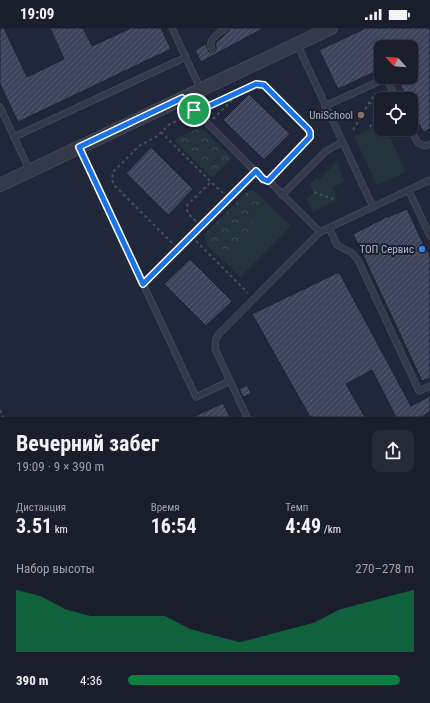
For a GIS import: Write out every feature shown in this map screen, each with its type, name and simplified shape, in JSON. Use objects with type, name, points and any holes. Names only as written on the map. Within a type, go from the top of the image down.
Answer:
[{"type":"street","points":[[0,185],[331,28]]},
{"type":"lane","points":[[172,28],[201,90]]},
{"type":"lane","points":[[212,50],[210,44],[211,40],[226,28]]},
{"type":"lane","points":[[297,44],[373,207]]},
{"type":"lane","points":[[14,137],[186,57]]},
{"type":"lane","points":[[325,106],[374,84]]},
{"type":"lane","points":[[182,98],[263,179],[268,181],[320,232]]},
{"type":"lane","points":[[0,107],[30,171]]},
{"type":"lane","points":[[414,136],[418,143],[425,146],[430,144]]},
{"type":"lane","points":[[282,195],[323,153],[342,142]]},
{"type":"lane","points":[[79,147],[196,397],[230,381]]},
{"type":"lane","points":[[143,284],[256,171]]},
{"type":"lane","points":[[247,417],[215,349],[218,335],[320,232],[430,180]]},
{"type":"lane","points":[[409,190],[430,236]]},
{"type":"lane","points":[[329,228],[337,245],[352,253],[358,260],[419,391],[430,386]]},
{"type":"path","points":[[178,249],[114,185],[112,179],[113,172],[136,148],[156,137],[170,124],[242,90],[258,84],[264,85],[310,132],[310,137],[268,181]]},
{"type":"path","points":[[353,130],[380,84]]},
{"type":"path","points":[[208,124],[242,90]]},
{"type":"path","points":[[369,102],[374,106]]},
{"type":"path","points":[[370,127],[374,120]]},
{"type":"path","points":[[161,132],[228,199]]},
{"type":"path","points":[[201,226],[188,214],[186,208],[188,204],[211,182]]},
{"type":"path","points":[[314,192],[336,200]]},
{"type":"path","points":[[191,236],[248,294]]},
{"type":"path","points":[[0,410],[3,417]]},
{"type":"green space","points":[[374,126],[374,136],[389,136],[406,172],[377,185],[354,136]]},
{"type":"green space","points":[[201,127],[232,158],[212,178],[174,140]]},
{"type":"green space","points":[[337,162],[344,182],[333,187],[337,197],[336,200],[313,213],[307,199],[314,192],[309,186],[316,178],[319,180]]},
{"type":"green space","points":[[251,190],[258,193],[265,201],[249,217],[256,225],[222,259],[208,245],[205,234],[245,193]]},
{"type":"green space","points":[[265,201],[291,226],[240,277],[222,259],[256,225],[249,218]]},
{"type":"building","points":[[0,28],[4,28],[27,77],[64,59],[50,28],[83,28],[92,46],[131,28],[161,28],[171,49],[18,122],[0,84]]},
{"type":"building","points":[[230,28],[264,28],[201,62],[195,50],[206,44],[209,52],[214,53],[216,50],[216,42],[229,31]]},
{"type":"building","points":[[366,28],[430,28],[430,129],[423,132],[418,122],[418,92],[404,92],[400,84],[418,84],[418,40],[374,40],[374,72],[338,89],[319,50]]},
{"type":"building","points":[[249,94],[290,134],[264,160],[223,120]]},
{"type":"building","points":[[151,147],[193,189],[168,215],[126,173]]},
{"type":"building","points":[[407,209],[430,256],[430,378],[422,381],[353,234],[388,216]]},
{"type":"building","points":[[190,259],[232,301],[206,326],[164,284]]},
{"type":"building","points":[[339,272],[411,406],[430,396],[430,412],[421,417],[396,417],[372,370],[346,384],[365,417],[310,417],[252,314]]},
{"type":"building","points":[[247,385],[251,394],[243,397],[239,389]]},
{"type":"building","points":[[223,403],[230,417],[193,417]]},
{"type":"place","name":"UniSchool","points":[[361,115]]},
{"type":"place","name":"ТОП Сервис","points":[[422,249]]},
{"type":"route","points":[[256,84],[262,84],[308,129],[310,132],[310,137],[268,181],[264,180],[256,171],[143,284],[79,147],[182,98],[194,110],[196,112],[256,84]]}]
